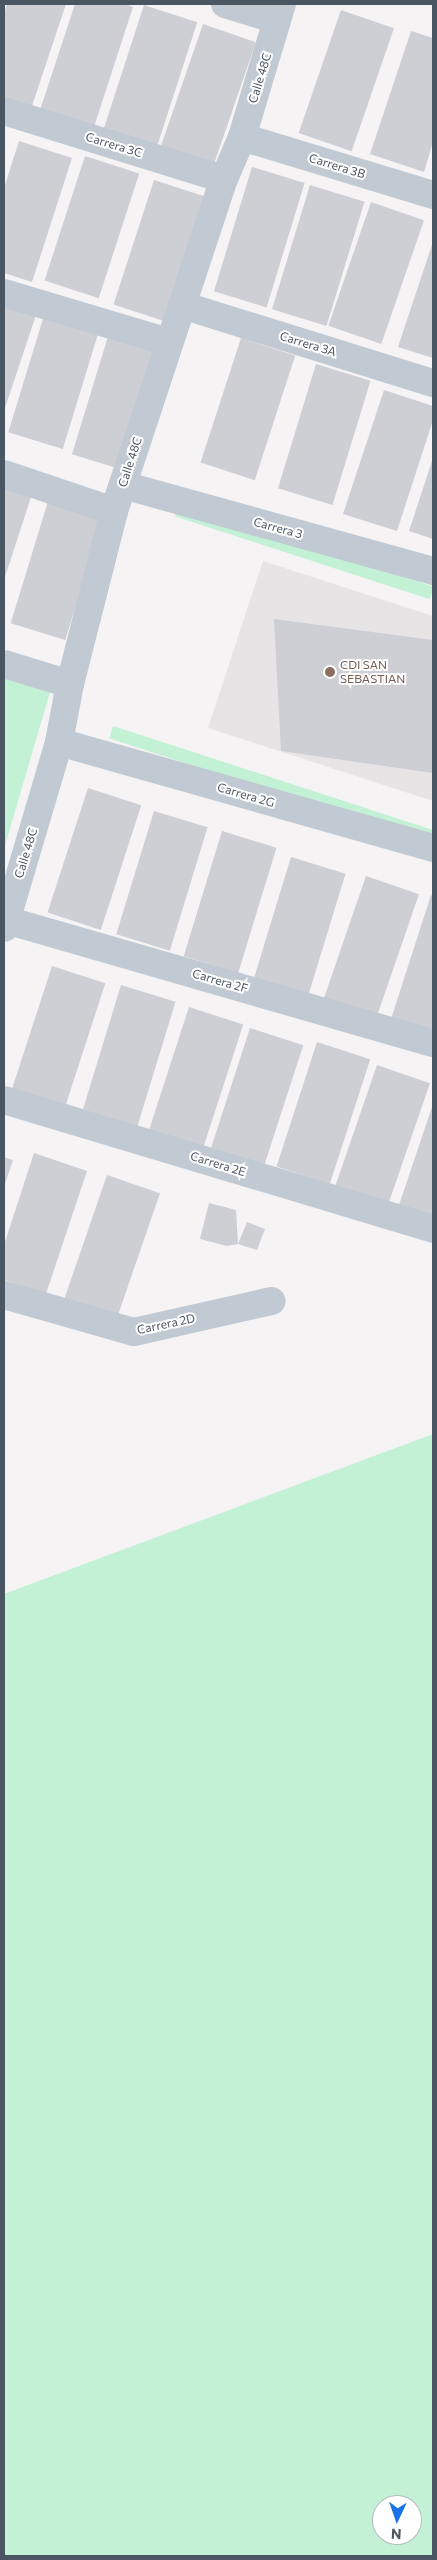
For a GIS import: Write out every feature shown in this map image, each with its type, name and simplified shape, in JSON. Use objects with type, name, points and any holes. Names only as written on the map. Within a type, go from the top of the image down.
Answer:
[{"type":"street","points":[[225,4],[280,12]]},
{"type":"street","name":"Calle 48C","points":[[5,924],[12,874],[59,742],[70,684],[114,511],[168,342],[224,179],[242,137],[280,12]]},
{"type":"street","name":"Carrera 3C","points":[[4,111],[224,179]]},
{"type":"street","name":"Carrera 3B","points":[[242,137],[433,195]]},
{"type":"street","points":[[4,293],[168,342]]},
{"type":"street","name":"Carrera 3A","points":[[182,305],[433,382]]},
{"type":"street","points":[[4,474],[114,511]]},
{"type":"street","name":"Carrera 3","points":[[123,485],[433,571]]},
{"type":"street","points":[[4,664],[70,684]]},
{"type":"street","name":"Carrera 2G","points":[[59,742],[433,848]]},
{"type":"street","name":"Carrera 2F","points":[[5,924],[433,1043]]},
{"type":"street","name":"Carrera 2E","points":[[4,1100],[433,1229]]},
{"type":"street","name":"Carrera 2D","points":[[4,1295],[134,1332],[272,1301]]},
{"type":"shaded area","name":"CDI SAN SEBASTIAN","points":[[263,561],[433,616],[433,801],[208,728]]},
{"type":"green space","points":[[179,504],[433,587],[430,599],[175,516]]},
{"type":"green space","points":[[4,678],[50,692],[4,849]]},
{"type":"green space","points":[[113,726],[433,830],[429,843],[109,738]]},
{"type":"green space","points":[[433,1434],[433,2556],[4,2556],[4,1594]]},
{"type":"building","points":[[7,4],[66,4],[30,112],[4,103],[4,13]]},
{"type":"building","points":[[75,4],[125,4],[133,7],[93,130],[39,113]]},
{"type":"building","points":[[144,5],[197,22],[157,147],[104,130]]},
{"type":"building","points":[[341,10],[394,28],[352,151],[299,133]]},
{"type":"building","points":[[203,24],[256,42],[213,166],[160,148]]},
{"type":"building","points":[[411,31],[433,38],[433,142],[424,172],[370,154]]},
{"type":"building","points":[[19,141],[72,158],[32,282],[4,273],[4,188]]},
{"type":"building","points":[[85,156],[139,174],[99,298],[45,281]]},
{"type":"building","points":[[252,167],[305,183],[267,307],[214,291]]},
{"type":"building","points":[[154,180],[208,198],[168,322],[114,305]]},
{"type":"building","points":[[310,185],[365,202],[327,326],[272,309]]},
{"type":"building","points":[[371,202],[424,220],[381,344],[328,326]]},
{"type":"building","points":[[433,242],[433,358],[398,347]]},
{"type":"building","points":[[4,302],[37,312],[4,411]]},
{"type":"building","points":[[46,309],[101,326],[63,449],[8,432]]},
{"type":"building","points":[[110,330],[165,347],[127,471],[72,454]]},
{"type":"building","points":[[241,338],[295,356],[255,480],[201,463]]},
{"type":"building","points":[[316,364],[371,381],[333,505],[278,488]]},
{"type":"building","points":[[384,390],[433,406],[433,420],[397,531],[343,514]]},
{"type":"building","points":[[433,458],[433,539],[409,531]]},
{"type":"building","points":[[4,482],[33,491],[4,580]]},
{"type":"building","points":[[49,498],[104,515],[65,640],[11,623]]},
{"type":"building","name":"CDI SAN SEBASTIAN","points":[[274,619],[433,640],[433,773],[281,751]]},
{"type":"building","points":[[88,788],[141,805],[101,930],[48,913]]},
{"type":"building","points":[[154,811],[208,827],[170,951],[116,934]]},
{"type":"building","points":[[222,831],[277,848],[238,973],[184,956]]},
{"type":"building","points":[[291,857],[346,874],[308,997],[253,980]]},
{"type":"building","points":[[366,876],[419,894],[377,1016],[324,998]]},
{"type":"building","points":[[431,895],[433,896],[433,1032],[391,1019]]},
{"type":"building","points":[[52,966],[105,983],[65,1108],[12,1091]]},
{"type":"building","points":[[121,985],[176,1002],[138,1126],[83,1109]]},
{"type":"building","points":[[189,1007],[243,1025],[203,1148],[149,1131]]},
{"type":"building","points":[[250,1028],[303,1045],[263,1169],[210,1152]]},
{"type":"building","points":[[317,1042],[370,1059],[330,1184],[277,1167]]},
{"type":"building","points":[[377,1065],[430,1083],[387,1207],[334,1189]]},
{"type":"building","points":[[433,1104],[433,1223],[397,1211]]},
{"type":"building","points":[[34,1153],[87,1171],[46,1294],[4,1280],[4,1245]]},
{"type":"building","points":[[4,1157],[13,1160],[4,1187]]},
{"type":"building","points":[[107,1175],[160,1193],[117,1317],[64,1299]]},
{"type":"building","points":[[209,1203],[236,1210],[238,1244],[227,1246],[200,1239]]},
{"type":"building","points":[[247,1222],[265,1229],[257,1250],[238,1244]]},
{"type":"place","name":"CDI SAN SEBASTIAN","points":[[330,672]]}]
